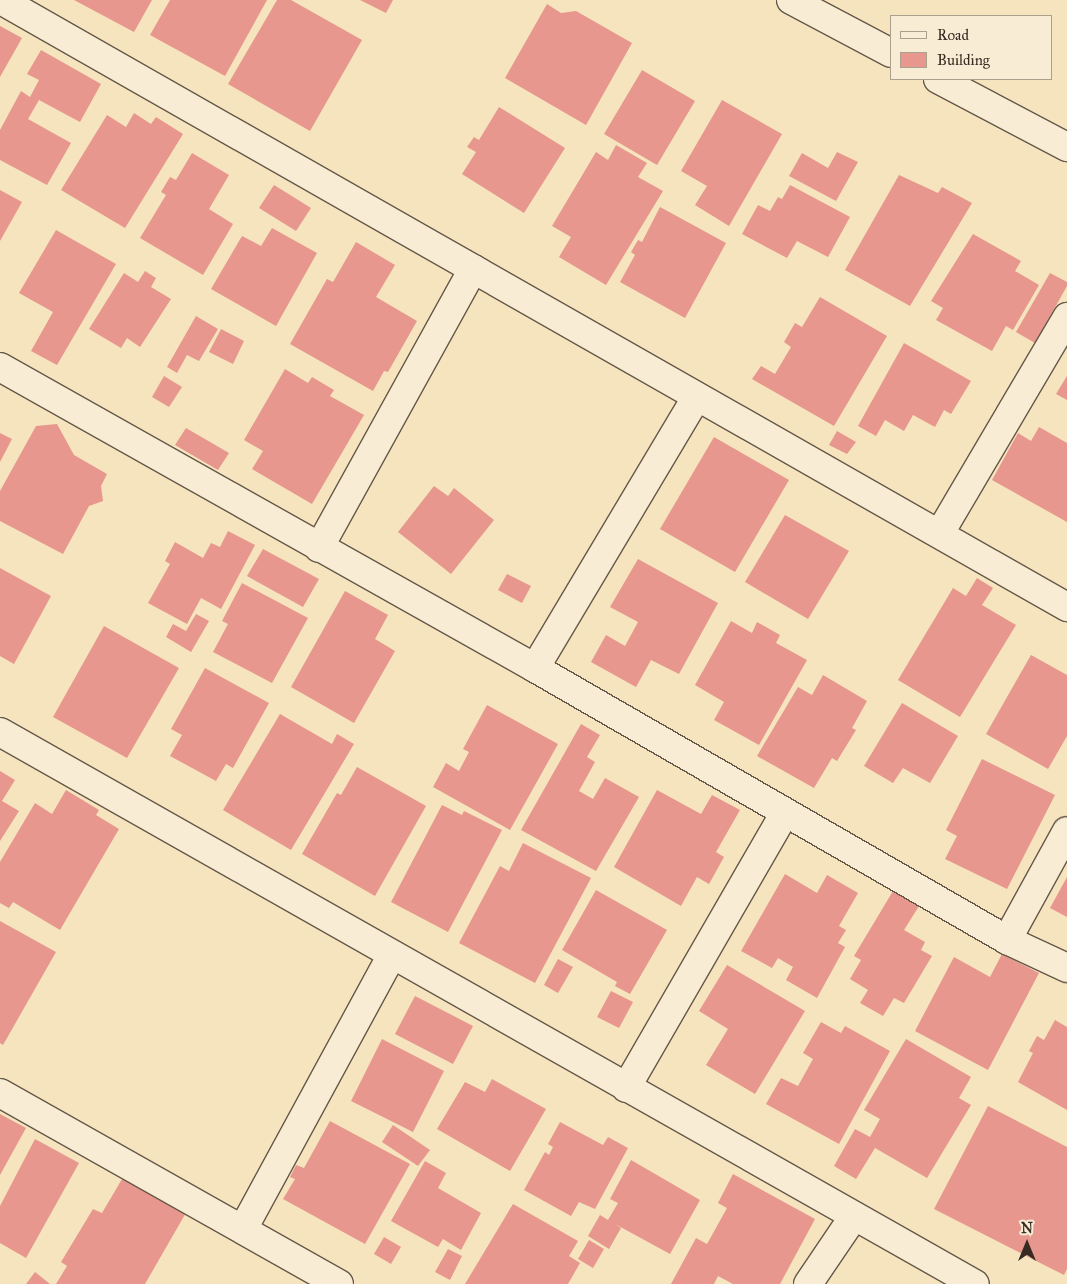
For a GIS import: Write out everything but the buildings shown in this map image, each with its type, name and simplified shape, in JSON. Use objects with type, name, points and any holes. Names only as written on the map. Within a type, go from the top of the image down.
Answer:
[{"type":"street","points":[[1,0],[696,398],[940,533],[1067,607]]},
{"type":"street","points":[[791,0],[890,52]]},
{"type":"street","points":[[940,80],[1067,148]]},
{"type":"street","points":[[319,548],[473,269]]},
{"type":"street","points":[[940,533],[1067,317]]},
{"type":"street","points":[[0,367],[535,668],[784,814],[1007,940],[1067,968]]},
{"type":"street","points":[[535,668],[696,398]]},
{"type":"street","points":[[0,732],[975,1284]]},
{"type":"street","points":[[626,1088],[784,814]]},
{"type":"street","points":[[1007,940],[1067,831]]},
{"type":"street","points":[[243,1230],[392,955]]},
{"type":"street","points":[[0,1094],[339,1284]]},
{"type":"street","points":[[808,1284],[854,1216]]}]
